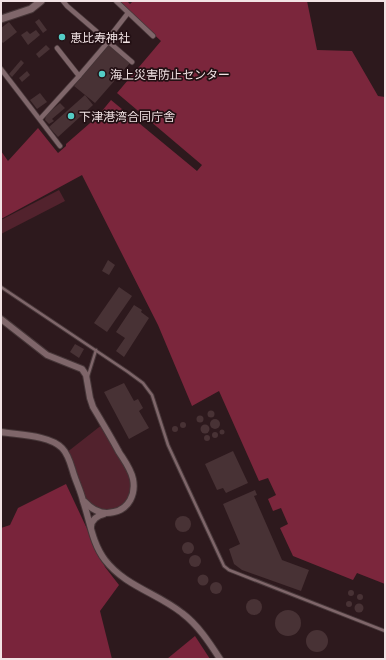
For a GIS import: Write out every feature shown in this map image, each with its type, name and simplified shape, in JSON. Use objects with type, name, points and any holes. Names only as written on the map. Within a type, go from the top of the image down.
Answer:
[{"type":"main road","points":[[1,19],[31,9],[41,1]]},
{"type":"street","points":[[63,1],[132,62]]},
{"type":"street","points":[[116,1],[152,36]]},
{"type":"street","points":[[40,119],[79,76],[108,41],[128,13]]},
{"type":"street","points":[[57,48],[79,76]]},
{"type":"street","points":[[1,69],[60,146]]},
{"type":"street","points":[[1,319],[47,355],[82,369],[87,380],[93,407],[130,471],[134,483],[131,501],[120,511],[102,514],[94,519],[91,524],[91,531]]},
{"type":"street","points":[[1,432],[42,439],[60,446],[66,453],[70,462],[84,501],[91,531],[100,553],[111,568],[132,584],[181,612],[199,629],[220,659]]},
{"type":"street","points":[[84,501],[94,511],[106,514]]},
{"type":"lane","points":[[1,287],[143,383],[152,395],[168,445],[224,566],[229,570],[271,587],[385,631]]},
{"type":"lane","points":[[87,380],[96,350]]},
{"type":"shaded area","points":[[118,1],[127,1],[130,4],[133,1],[307,1],[317,50],[352,51],[378,96],[385,97],[385,584],[357,573],[353,580],[293,556],[280,528],[288,524],[281,508],[273,511],[268,499],[276,495],[268,478],[259,481],[219,391],[192,406],[158,325],[82,175],[1,219],[1,151],[8,161],[38,128],[58,153],[97,117],[111,100],[197,171],[202,165],[117,93],[161,41]]},
{"type":"shaded area","points":[[59,190],[65,201],[1,234],[1,220]]},
{"type":"shaded area","points":[[103,424],[134,483],[125,507],[106,514],[84,501],[66,453]]},
{"type":"shaded area","points":[[66,484],[105,567],[119,585],[100,611],[112,659],[1,659],[1,528],[10,525],[18,508]]},
{"type":"shaded area","points":[[195,636],[210,659],[167,659]]},
{"type":"building","points":[[39,19],[47,30],[43,33],[35,22]]},
{"type":"building","points":[[9,22],[17,32],[3,43],[1,41],[1,28]]},
{"type":"building","points":[[36,30],[40,35],[28,45],[21,35],[27,31],[30,34]]},
{"type":"building","points":[[46,45],[50,49],[39,58],[36,54]]},
{"type":"building","name":"海上災害防止センター","points":[[109,45],[130,63],[95,103],[74,86]]},
{"type":"building","points":[[21,60],[24,63],[12,77],[9,74]]},
{"type":"building","points":[[27,71],[30,75],[22,82],[19,78]]},
{"type":"building","points":[[40,93],[47,102],[37,109],[30,100]]},
{"type":"building","name":"下津港湾合同庁舎","points":[[85,95],[93,105],[58,137],[49,127]]},
{"type":"building","points":[[60,103],[65,108],[52,119],[54,121],[49,124],[45,120],[46,115]]},
{"type":"building","points":[[108,260],[115,265],[109,275],[102,271]]},
{"type":"building","points":[[119,287],[132,296],[107,332],[94,323]]},
{"type":"building","points":[[134,305],[142,310],[141,312],[149,318],[124,357],[116,351],[125,338],[116,332]]},
{"type":"building","points":[[75,344],[84,349],[79,358],[70,352]]},
{"type":"building","points":[[124,383],[134,401],[138,399],[143,408],[139,411],[149,428],[129,439],[104,392]]},
{"type":"building","points":[[211,410],[214,411],[214,417],[211,418],[208,417],[207,414],[208,411]]},
{"type":"building","points":[[200,415],[203,416],[203,422],[200,423],[197,422],[196,419],[197,416]]},
{"type":"building","points":[[215,419],[220,424],[215,429],[210,424]]},
{"type":"building","points":[[183,422],[186,425],[183,428],[180,425]]},
{"type":"building","points":[[205,424],[210,429],[205,434],[200,429]]},
{"type":"building","points":[[175,426],[178,429],[175,432],[172,429]]},
{"type":"building","points":[[220,430],[224,430],[224,434],[220,434]]},
{"type":"building","points":[[215,432],[218,435],[215,438],[212,435]]},
{"type":"building","points":[[207,435],[210,438],[207,441],[204,438]]},
{"type":"building","points":[[233,451],[248,483],[226,493],[223,488],[217,490],[205,464]]},
{"type":"building","points":[[255,490],[257,495],[254,496],[282,560],[309,570],[301,591],[242,570],[234,564],[229,549],[240,544],[223,504]]},
{"type":"building","points":[[180,516],[186,516],[191,521],[189,530],[186,532],[180,532],[175,527],[175,521]]},
{"type":"building","points":[[188,542],[192,544],[194,548],[192,552],[188,554],[184,552],[182,548],[184,544]]},
{"type":"building","points":[[195,555],[199,557],[201,561],[199,565],[195,567],[191,565],[189,561],[191,557]]},
{"type":"building","points":[[203,574],[207,576],[209,580],[207,584],[203,586],[199,584],[197,580],[199,576]]},
{"type":"building","points":[[216,582],[220,584],[222,588],[220,592],[216,594],[212,592],[210,588],[212,584]]},
{"type":"building","points":[[351,590],[354,593],[351,596],[348,593]]},
{"type":"building","points":[[360,594],[363,597],[360,600],[357,597]]},
{"type":"building","points":[[254,599],[261,604],[262,607],[257,614],[254,615],[247,610],[246,607],[251,600]]},
{"type":"building","points":[[349,601],[352,604],[349,607],[346,604]]},
{"type":"building","points":[[357,604],[361,604],[363,608],[361,612],[357,612],[355,610],[355,606]]},
{"type":"building","points":[[288,610],[297,614],[301,623],[297,632],[288,636],[279,632],[275,623],[279,614]]},
{"type":"building","points":[[317,630],[325,633],[328,641],[325,649],[317,652],[309,649],[306,641],[309,633]]},
{"type":"place","name":"恵比寿神社","points":[[62,37]]},
{"type":"place","name":"海上災害防止センター","points":[[102,74]]},
{"type":"place","name":"下津港湾合同庁舎","points":[[71,116]]}]
